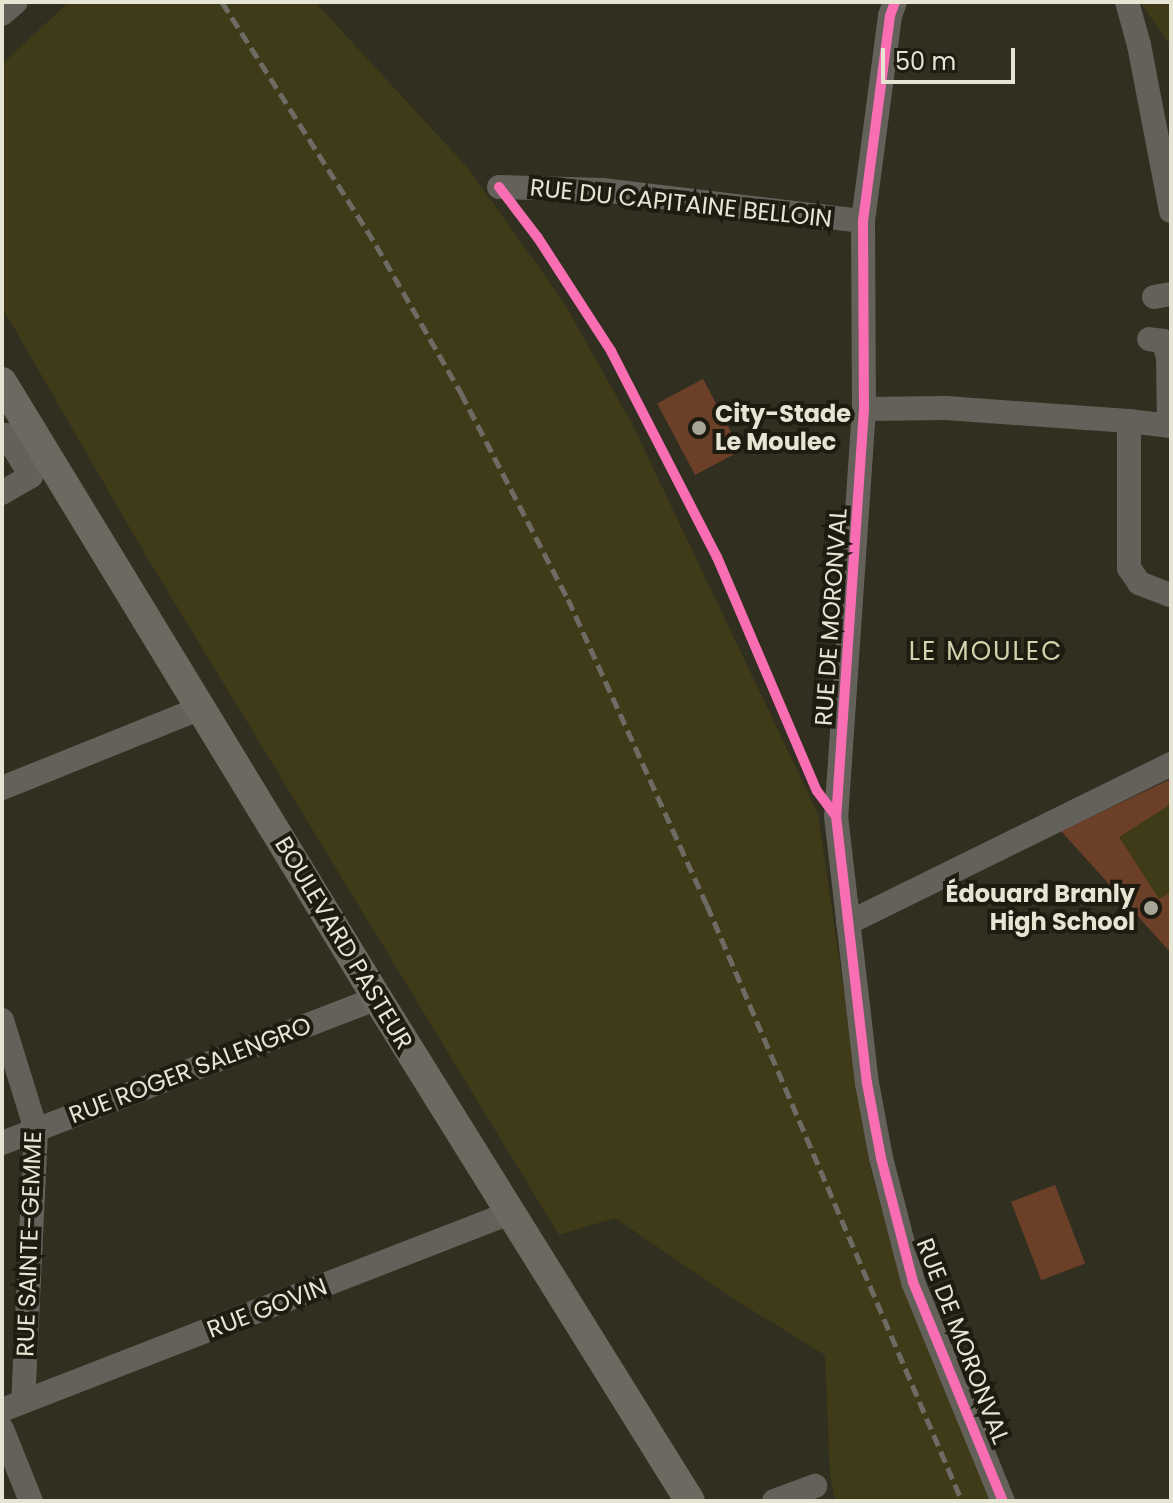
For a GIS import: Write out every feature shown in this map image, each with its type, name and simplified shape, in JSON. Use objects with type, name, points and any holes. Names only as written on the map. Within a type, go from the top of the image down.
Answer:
[{"type":"main road","name":"BOULEVARD PASTEUR","points":[[2,382],[377,998],[690,1501]]},
{"type":"street","points":[[2,14],[16,2]]},
{"type":"street","name":"RUE DE MORONVAL","points":[[895,2],[890,16],[863,221],[864,409],[836,816],[867,1083],[881,1158],[913,1282],[1003,1501]]},
{"type":"street","points":[[1127,2],[1136,31],[1171,211]]},
{"type":"street","name":"RUE DU CAPITAINE BELLOIN","points":[[499,187],[602,190],[863,221]]},
{"type":"street","points":[[864,409],[946,408],[1170,426],[1168,357],[1163,341],[1149,339]]},
{"type":"street","points":[[1129,421],[1129,568],[1139,583],[1171,595]]},
{"type":"street","points":[[2,438],[6,435],[31,476],[2,493]]},
{"type":"street","points":[[2,788],[201,708]]},
{"type":"street","points":[[848,923],[1171,764]]},
{"type":"street","name":"RUE ROGER SALENGRO","points":[[2,1143],[377,998]]},
{"type":"street","name":"RUE SAINTE-GEMME","points":[[2,1020],[36,1130],[13,1406]]},
{"type":"street","name":"RUE GOVIN","points":[[13,1406],[510,1213]]},
{"type":"street","points":[[2,1429],[31,1501]]},
{"type":"street","points":[[774,1501],[815,1486]]},
{"type":"shaded area","points":[[69,2],[315,2],[467,167],[563,301],[632,424],[818,814],[869,1163],[903,1288],[992,1501],[835,1501],[830,1475],[825,1355],[734,1299],[615,1218],[559,1235],[145,554],[2,307],[2,64]]},
{"type":"shaded area","points":[[1142,2],[1171,2],[1171,47],[1143,6]]},
{"type":"shaded area","name":"City-Stade Le Moulec","points":[[703,379],[741,451],[695,475],[657,403]]},
{"type":"shaded area","points":[[1171,779],[1171,804],[1119,837],[1159,899],[1171,892],[1171,953],[1061,831]]},
{"type":"shaded area","name":"Édouard Branly High School","points":[[1171,796],[1171,953],[1105,838]]},
{"type":"shaded area","points":[[1055,1185],[1085,1263],[1041,1280],[1011,1202]]},
{"type":"railway","points":[[222,2],[376,245],[461,393],[568,599],[707,905],[962,1501]]},
{"type":"cycle path","points":[[895,2],[890,16],[863,221],[864,409],[836,816],[867,1083],[881,1158],[913,1282],[1003,1501]]},
{"type":"cycle path","points":[[499,187],[538,238],[611,351],[717,557],[817,791],[836,816]]},
{"type":"place","name":"City-Stade Le Moulec","points":[[699,428]]},
{"type":"place","name":"Édouard Branly High School","points":[[1151,908]]},
{"type":"district","name":"LE MOULEC","points":[[986,652]]}]
